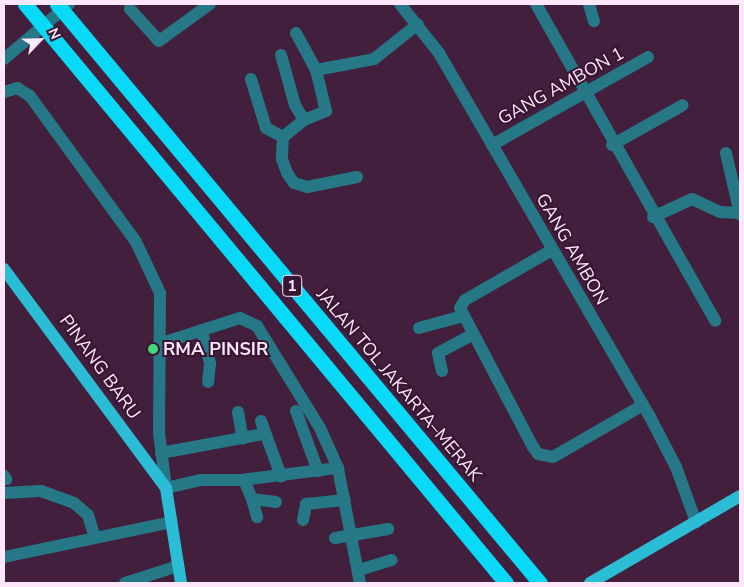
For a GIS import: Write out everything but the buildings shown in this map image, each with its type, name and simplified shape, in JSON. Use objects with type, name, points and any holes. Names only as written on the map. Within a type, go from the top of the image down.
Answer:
[{"type":"highway","name":"1","points":[[24,4],[506,583]]},
{"type":"highway","name":"JALAN TOL JAKARTA–MERAK","points":[[57,4],[540,583]]},
{"type":"main road","name":"PINANG BARU","points":[[4,269],[166,488]]},
{"type":"main road","points":[[166,488],[181,583]]},
{"type":"main road","points":[[590,583],[740,496]]},
{"type":"street","points":[[4,59],[69,4]]},
{"type":"street","points":[[130,8],[154,38],[164,41],[210,4]]},
{"type":"street","name":"GANG AMBON","points":[[400,4],[418,24],[492,146],[643,405],[676,467],[696,522]]},
{"type":"street","points":[[536,4],[612,145],[715,321]]},
{"type":"street","points":[[589,4],[594,21]]},
{"type":"street","points":[[316,70],[374,59],[418,24]]},
{"type":"street","points":[[296,33],[316,70],[326,111],[304,120],[283,137],[282,159],[294,183],[307,187],[357,176]]},
{"type":"street","points":[[281,55],[295,106],[304,120]]},
{"type":"street","name":"GANG AMBON 1","points":[[492,146],[648,57]]},
{"type":"street","points":[[252,79],[266,128],[283,137]]},
{"type":"street","points":[[4,92],[17,88],[30,96],[136,242],[160,293],[161,453],[166,488],[201,480],[244,480],[338,468]]},
{"type":"street","points":[[612,145],[683,105]]},
{"type":"street","points":[[653,217],[692,199],[720,212],[739,214],[726,153]]},
{"type":"street","points":[[552,250],[465,300],[460,308],[472,335],[533,447],[546,457],[643,405]]},
{"type":"street","points":[[419,328],[463,316]]},
{"type":"street","points":[[160,344],[202,332],[240,318],[257,326],[320,428],[338,468],[353,538],[360,583]]},
{"type":"street","points":[[202,332],[210,364],[208,382]]},
{"type":"street","points":[[442,370],[438,353],[472,335]]},
{"type":"street","points":[[296,411],[318,471]]},
{"type":"street","points":[[238,412],[243,439]]},
{"type":"street","points":[[261,421],[264,434],[281,476]]},
{"type":"street","points":[[161,453],[264,434]]},
{"type":"street","points":[[244,480],[257,518]]},
{"type":"street","points":[[4,493],[41,491],[74,503],[88,515],[94,535]]},
{"type":"street","points":[[252,499],[276,502]]},
{"type":"street","points":[[303,520],[306,504],[345,500]]},
{"type":"street","points":[[4,557],[94,535],[171,522]]},
{"type":"street","points":[[335,538],[353,538],[388,529]]},
{"type":"street","points":[[359,570],[391,560]]},
{"type":"street","points":[[124,583],[178,566]]},
{"type":"place","name":"RMA PINSIR","points":[[153,349]]}]
